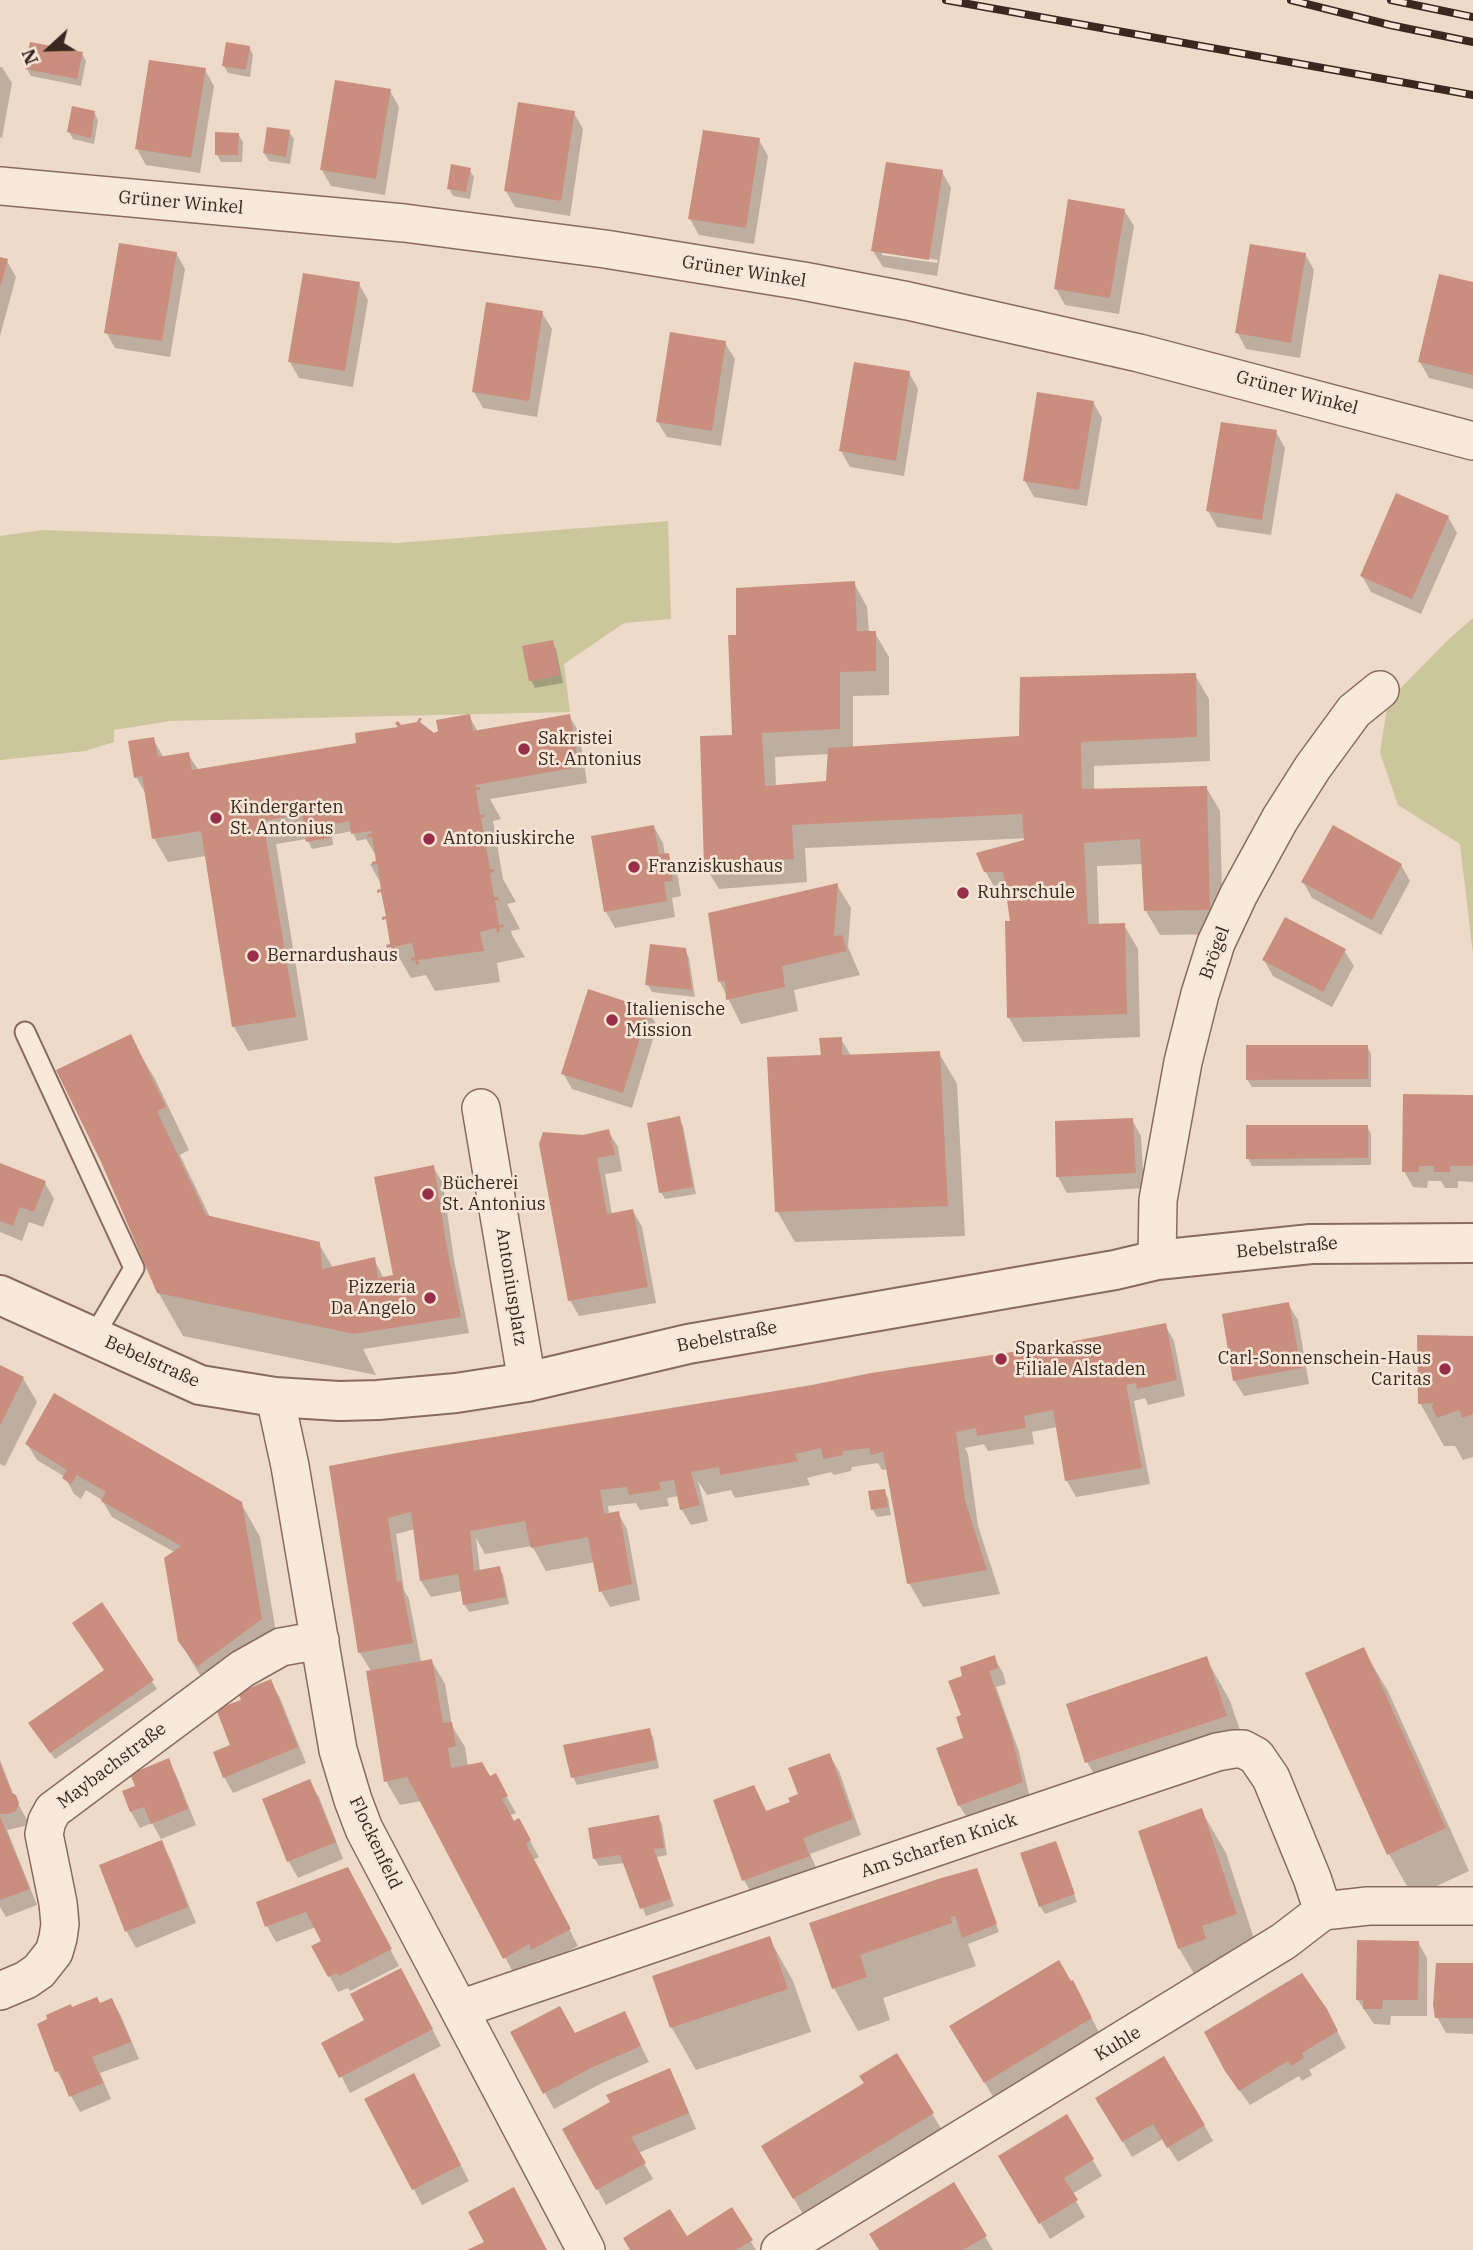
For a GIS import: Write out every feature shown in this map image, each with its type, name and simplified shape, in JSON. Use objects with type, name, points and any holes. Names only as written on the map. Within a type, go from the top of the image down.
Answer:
[{"type":"street","name":"Grüner Winkel","points":[[0,186],[404,223],[605,249],[803,281],[908,301],[1139,353],[1473,441]]},
{"type":"street","name":"Brögel","points":[[1157,1260],[1158,1200],[1183,1062],[1216,943],[1280,819],[1313,767],[1354,711],[1380,690]]},
{"type":"street","name":"Antoniusplatz","points":[[481,1108],[527,1382]]},
{"type":"street","name":"Bebelstraße","points":[[0,1295],[201,1385],[275,1397],[339,1401],[378,1400],[456,1393],[527,1382],[688,1344],[1115,1270],[1157,1260],[1311,1244],[1473,1243]]},
{"type":"street","name":"Flockenfeld","points":[[275,1397],[290,1466],[338,1750],[353,1800],[364,1829],[586,2250]]},
{"type":"street","name":"Maybachstraße","points":[[0,1991],[39,1971],[54,1952],[60,1924],[44,1834],[53,1810],[242,1669],[281,1647],[320,1640]]},
{"type":"street","name":"Am Scharfen Knick","points":[[460,2009],[1083,1797],[1217,1752],[1234,1749],[1243,1749],[1256,1756],[1270,1778],[1323,1911]]},
{"type":"street","points":[[1323,1911],[1368,1906],[1473,1906]]},
{"type":"street","name":"Kuhle","points":[[780,2250],[1284,1941],[1323,1911]]},
{"type":"lane","points":[[26,1032],[134,1268],[94,1336]]},
{"type":"shaded area","points":[[668,521],[671,619],[624,623],[564,664],[570,712],[170,721],[114,730],[114,742],[85,751],[0,760],[0,536],[43,530],[398,543]]},
{"type":"shaded area","points":[[1473,618],[1473,954],[1460,844],[1398,805],[1380,753],[1388,701]]},
{"type":"building","points":[[30,42],[83,52],[77,79],[25,69]]},
{"type":"building","points":[[226,42],[250,46],[246,70],[222,66]]},
{"type":"building","points":[[149,60],[206,68],[191,158],[135,149]]},
{"type":"building","points":[[335,80],[391,89],[376,179],[320,170]]},
{"type":"building","points":[[518,102],[575,111],[561,201],[504,191]]},
{"type":"building","points":[[72,106],[95,111],[91,138],[67,132]]},
{"type":"building","points":[[267,127],[290,130],[286,157],[263,153]]},
{"type":"building","points":[[703,130],[760,138],[746,228],[688,219]]},
{"type":"building","points":[[215,132],[239,133],[238,155],[215,155]]},
{"type":"building","points":[[886,162],[943,170],[929,260],[871,251]]},
{"type":"building","points":[[451,164],[471,168],[466,192],[447,189]]},
{"type":"building","points":[[1068,199],[1125,209],[1110,298],[1054,289]]},
{"type":"building","points":[[119,243],[177,252],[162,341],[104,333]]},
{"type":"building","points":[[1250,244],[1306,253],[1291,343],[1235,333]]},
{"type":"building","points":[[0,257],[8,259],[1,285],[0,285]]},
{"type":"building","points":[[303,273],[360,282],[345,371],[288,362]]},
{"type":"building","points":[[1439,274],[1473,282],[1473,375],[1418,362]]},
{"type":"building","points":[[486,302],[543,311],[529,401],[472,392]]},
{"type":"building","points":[[670,332],[726,341],[712,431],[656,422]]},
{"type":"building","points":[[854,362],[910,371],[896,461],[839,451]]},
{"type":"building","points":[[1037,392],[1094,401],[1079,490],[1023,481]]},
{"type":"building","points":[[1221,422],[1277,430],[1262,520],[1206,511]]},
{"type":"building","points":[[1396,493],[1449,516],[1412,599],[1360,576]]},
{"type":"building","points":[[855,581],[857,631],[876,631],[876,671],[840,672],[840,729],[762,733],[765,786],[826,781],[828,748],[1019,736],[1020,677],[1196,673],[1197,737],[1081,742],[1082,789],[1207,786],[1210,910],[1144,911],[1140,839],[1084,843],[1088,924],[1125,923],[1127,1014],[1007,1018],[1005,921],[1010,921],[1003,872],[984,872],[976,853],[1024,840],[1022,814],[792,825],[794,859],[704,866],[700,736],[732,735],[728,635],[736,635],[736,588]]},
{"type":"building","points":[[553,640],[560,675],[529,681],[522,646]]},
{"type":"building","points":[[470,714],[473,731],[570,714],[579,767],[475,785],[480,787],[480,790],[476,790],[480,815],[484,814],[485,817],[481,818],[485,842],[489,841],[490,845],[486,845],[490,869],[494,869],[494,872],[490,873],[494,897],[499,900],[495,900],[499,925],[503,924],[504,927],[499,928],[500,932],[497,933],[496,928],[480,932],[484,951],[418,960],[419,964],[416,965],[415,960],[411,961],[411,958],[415,957],[412,943],[394,947],[395,951],[392,952],[391,947],[387,948],[386,945],[390,944],[386,919],[382,920],[382,917],[386,916],[381,892],[377,893],[377,890],[381,889],[377,864],[372,865],[372,862],[376,861],[372,837],[367,838],[371,831],[351,834],[349,821],[328,825],[330,838],[306,842],[302,814],[263,821],[296,1017],[232,1027],[201,831],[152,839],[142,776],[134,778],[128,741],[154,737],[158,757],[189,752],[192,770],[356,743],[355,733],[398,727],[395,723],[398,721],[401,725],[417,722],[422,718],[420,722],[434,733],[438,731],[436,720]]},
{"type":"building","name":"Franziskushaus","points":[[654,825],[659,854],[669,853],[673,881],[664,882],[667,901],[604,912],[591,836]]},
{"type":"building","points":[[1333,825],[1402,864],[1372,920],[1301,882]]},
{"type":"building","points":[[838,883],[834,936],[842,935],[847,951],[782,966],[785,987],[726,1000],[725,981],[718,982],[708,913]]},
{"type":"building","points":[[1285,917],[1346,949],[1323,992],[1262,960]]},
{"type":"building","points":[[650,944],[686,948],[692,990],[645,985]]},
{"type":"building","points":[[588,989],[649,1009],[623,1093],[561,1074]]},
{"type":"building","points":[[131,1034],[166,1107],[157,1111],[206,1215],[320,1242],[322,1269],[375,1257],[378,1278],[393,1275],[374,1177],[434,1165],[461,1317],[354,1334],[157,1293],[102,1164],[56,1070]]},
{"type":"building","points":[[842,1037],[842,1055],[940,1051],[948,1206],[775,1212],[767,1057],[821,1055],[819,1038]]},
{"type":"building","points":[[1246,1045],[1368,1045],[1368,1079],[1246,1080]]},
{"type":"building","points":[[1403,1094],[1473,1095],[1473,1166],[1450,1166],[1450,1172],[1434,1172],[1434,1166],[1419,1166],[1419,1172],[1402,1172]]},
{"type":"building","points":[[680,1116],[693,1187],[659,1193],[647,1123]]},
{"type":"building","points":[[1133,1118],[1136,1173],[1056,1177],[1055,1121]]},
{"type":"building","points":[[1246,1125],[1368,1125],[1368,1158],[1246,1159]]},
{"type":"building","points":[[609,1129],[615,1155],[597,1158],[607,1214],[633,1209],[648,1287],[568,1301],[539,1144],[543,1132],[583,1135]]},
{"type":"building","points":[[0,1163],[46,1181],[34,1212],[20,1207],[13,1226],[0,1221]]},
{"type":"building","points":[[1289,1302],[1301,1368],[1233,1381],[1222,1314]]},
{"type":"building","points":[[1166,1323],[1177,1380],[1137,1389],[1136,1383],[1126,1385],[1142,1468],[1065,1481],[1053,1410],[1024,1416],[1026,1428],[977,1436],[976,1428],[956,1432],[965,1500],[987,1570],[907,1584],[883,1452],[871,1455],[869,1448],[843,1451],[843,1455],[823,1459],[821,1448],[795,1454],[798,1461],[720,1475],[719,1467],[691,1472],[700,1505],[680,1510],[674,1480],[659,1482],[661,1490],[629,1495],[627,1487],[600,1490],[604,1514],[619,1511],[632,1584],[599,1592],[588,1537],[531,1548],[525,1521],[470,1531],[474,1571],[500,1566],[506,1597],[463,1605],[458,1574],[420,1581],[411,1512],[388,1518],[397,1581],[401,1581],[413,1643],[358,1653],[329,1466],[871,1373],[1039,1348]]},
{"type":"building","name":"Carl-Sonnenschein-Haus Caritas","points":[[1417,1335],[1473,1336],[1473,1414],[1462,1418],[1459,1410],[1437,1418],[1432,1408],[1433,1403],[1418,1404]]},
{"type":"building","points":[[0,1365],[24,1377],[0,1426]]},
{"type":"building","points":[[54,1393],[242,1502],[262,1619],[197,1667],[178,1641],[164,1558],[181,1546],[101,1501],[106,1492],[77,1475],[71,1484],[62,1478],[67,1470],[25,1444]]},
{"type":"building","points":[[885,1489],[888,1507],[871,1510],[868,1491]]},
{"type":"building","points":[[102,1602],[154,1680],[50,1753],[28,1723],[104,1670],[72,1623]]},
{"type":"building","points":[[1364,1647],[1446,1828],[1387,1855],[1305,1673]]},
{"type":"building","points":[[995,1655],[998,1668],[989,1671],[1011,1734],[1023,1782],[958,1806],[936,1748],[963,1738],[956,1717],[961,1715],[948,1681],[962,1676],[960,1667]]},
{"type":"building","points":[[1207,1656],[1227,1716],[1085,1763],[1066,1704]]},
{"type":"building","points":[[432,1659],[443,1723],[452,1722],[456,1746],[448,1748],[451,1768],[482,1762],[490,1776],[496,1773],[508,1796],[502,1799],[514,1821],[519,1818],[531,1840],[526,1844],[571,1929],[531,1950],[529,1944],[503,1959],[407,1777],[384,1782],[366,1671]]},
{"type":"building","points":[[271,1679],[298,1747],[223,1778],[213,1752],[230,1745],[216,1709],[241,1700],[238,1693]]},
{"type":"building","points":[[650,1728],[656,1760],[571,1778],[563,1745]]},
{"type":"building","points":[[830,1753],[853,1819],[803,1838],[810,1856],[742,1881],[713,1800],[754,1785],[766,1811],[790,1802],[788,1798],[798,1794],[788,1768]]},
{"type":"building","points":[[169,1758],[188,1809],[151,1824],[144,1807],[130,1812],[122,1791],[135,1786],[130,1774]]},
{"type":"building","points":[[0,1763],[19,1803],[16,1811],[8,1814],[0,1814]]},
{"type":"building","points":[[310,1779],[336,1842],[287,1862],[262,1799]]},
{"type":"building","points":[[1202,1808],[1237,1914],[1202,1926],[1206,1939],[1178,1949],[1138,1831]]},
{"type":"building","points":[[659,1815],[664,1848],[654,1849],[671,1899],[640,1909],[620,1855],[593,1859],[588,1828]]},
{"type":"building","points":[[0,1816],[30,1889],[0,1900]]},
{"type":"building","points":[[162,1840],[188,1907],[125,1932],[99,1865]]},
{"type":"building","points":[[1056,1841],[1075,1894],[1039,1907],[1020,1853]]},
{"type":"building","points":[[348,1867],[392,1949],[339,1976],[337,1973],[328,1977],[311,1946],[321,1941],[306,1912],[265,1927],[256,1902]]},
{"type":"building","points":[[977,1868],[997,1924],[962,1938],[955,1916],[951,1917],[952,1923],[860,1955],[867,1977],[832,1989],[809,1923]]},
{"type":"building","points":[[770,1936],[788,1989],[670,2028],[652,1976]]},
{"type":"building","points":[[1357,1940],[1419,1941],[1418,2000],[1383,2000],[1382,2009],[1363,2009],[1363,2000],[1356,2000]]},
{"type":"building","points":[[1059,1960],[1071,1981],[1073,1980],[1092,2018],[984,2083],[949,2026]]},
{"type":"building","points":[[1436,1963],[1473,1963],[1473,2018],[1435,2018],[1433,2005]]},
{"type":"building","points":[[401,1968],[433,2029],[339,2078],[321,2043],[364,2020],[350,1994]]},
{"type":"building","points":[[1302,1973],[1327,2009],[1338,2031],[1302,2053],[1304,2058],[1291,2066],[1288,2061],[1239,2091],[1204,2032]]},
{"type":"building","points":[[97,1997],[100,2003],[112,1998],[131,2042],[92,2057],[103,2083],[69,2097],[59,2071],[55,2072],[37,2024],[47,2019],[46,2015]]},
{"type":"building","points":[[560,2006],[575,2033],[625,2011],[641,2046],[593,2067],[543,2094],[510,2032]]},
{"type":"building","points":[[897,2053],[934,2113],[793,2199],[761,2146],[864,2083],[859,2076]]},
{"type":"building","points":[[1164,2056],[1205,2125],[1167,2148],[1153,2124],[1122,2142],[1095,2098]]},
{"type":"building","points":[[670,2068],[689,2113],[631,2137],[646,2163],[596,2190],[562,2129],[610,2102],[606,2095]]},
{"type":"building","points":[[414,2073],[461,2165],[412,2190],[364,2099]]},
{"type":"building","points":[[1067,2114],[1094,2159],[1064,2178],[1078,2200],[1039,2224],[998,2156]]},
{"type":"building","points":[[954,2182],[987,2236],[963,2250],[879,2250],[869,2234]]},
{"type":"building","points":[[514,2187],[547,2250],[467,2250],[484,2242],[468,2212]]},
{"type":"building","points":[[732,2207],[753,2240],[736,2250],[630,2250],[623,2238],[670,2209],[687,2236]]},
{"type":"railway","points":[[946,0],[1473,95]]},
{"type":"railway","points":[[1291,0],[1473,42]]},
{"type":"railway","points":[[1391,0],[1473,17]]},
{"type":"place","name":"Sakristei St. Antonius","points":[[524,749]]},
{"type":"place","name":"Kindergarten St. Antonius","points":[[216,818]]},
{"type":"place","name":"Antoniuskirche","points":[[429,839]]},
{"type":"place","name":"Franziskushaus","points":[[634,867]]},
{"type":"place","name":"Ruhrschule","points":[[963,893]]},
{"type":"place","name":"Bernardushaus","points":[[253,956]]},
{"type":"place","name":"Italienische Mission","points":[[612,1020]]},
{"type":"place","name":"Bücherei St. Antonius","points":[[428,1194]]},
{"type":"place","name":"Pizzeria Da Angelo","points":[[430,1298]]},
{"type":"place","name":"Sparkasse Filiale Alstaden","points":[[1001,1359]]},
{"type":"place","name":"Carl-Sonnenschein-Haus Caritas","points":[[1445,1369]]}]
